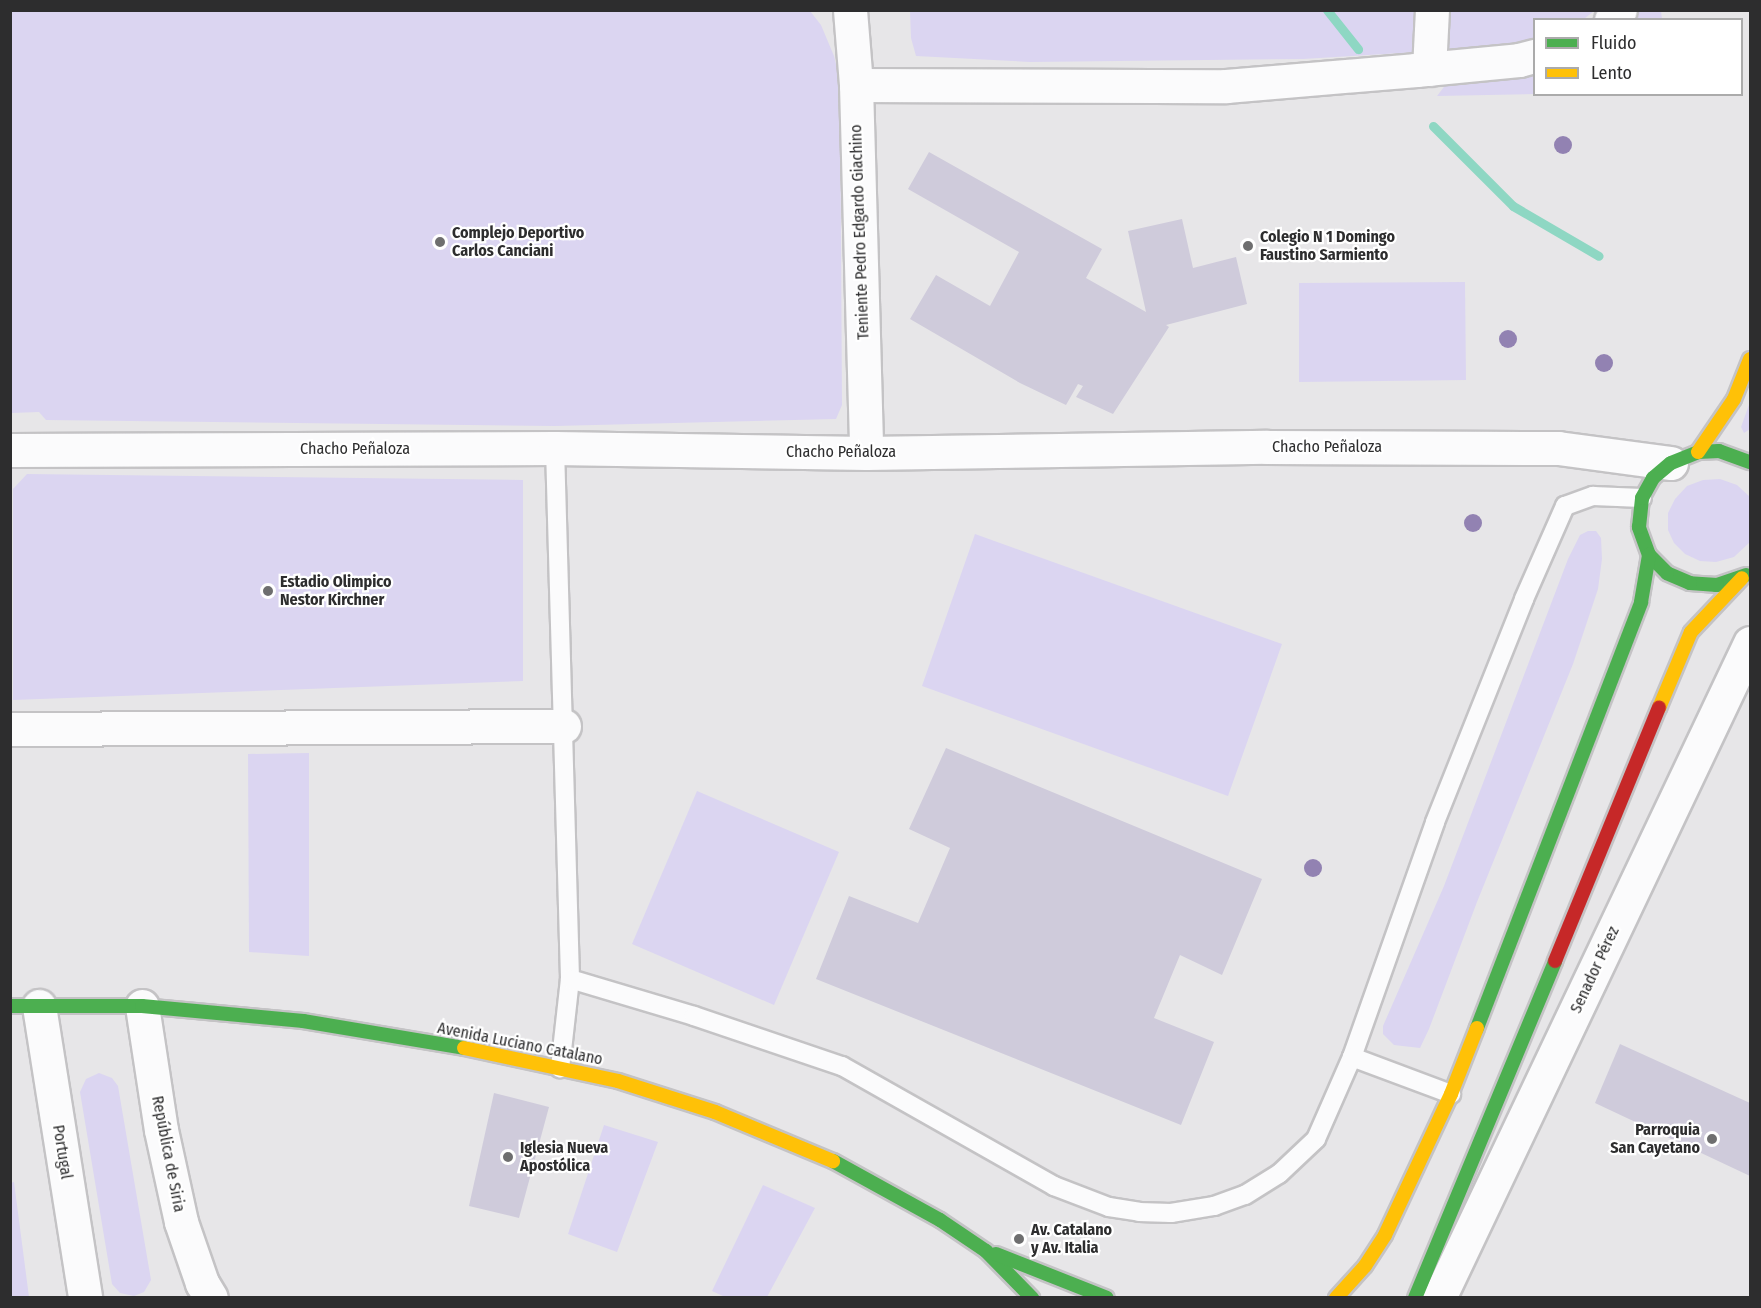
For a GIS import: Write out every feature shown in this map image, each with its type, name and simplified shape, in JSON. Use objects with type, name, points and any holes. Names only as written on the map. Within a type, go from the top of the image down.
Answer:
[{"type":"main road","points":[[1746,576],[1717,585],[1690,583],[1667,573],[1649,555],[1639,528],[1642,498],[1653,478],[1685,458],[1734,399],[1750,359]]},
{"type":"main road","points":[[1685,458],[1719,451],[1750,462]]},
{"type":"main road","points":[[1336,1298],[1365,1266],[1385,1235],[1450,1094],[1641,602],[1649,555]]},
{"type":"main road","points":[[1415,1298],[1691,632],[1746,576]]},
{"type":"main road","name":"Avenida Luciano Catalano","points":[[25,1006],[142,1006],[303,1021],[480,1051],[618,1081],[716,1112],[824,1156],[940,1220],[986,1251]]},
{"type":"main road","points":[[986,1251],[1032,1298]]},
{"type":"main road","points":[[986,1251],[1107,1298]]},
{"type":"street","points":[[1429,69],[1432,10]]},
{"type":"street","name":"Teniente Pedro Edgardo Giachino","points":[[850,11],[856,85],[866,453]]},
{"type":"street","points":[[856,85],[1226,86],[1429,69],[1519,60],[1533,56]]},
{"type":"street","name":"Chacho Peñaloza","points":[[10,450],[555,448],[866,453],[1268,447],[1547,448],[1685,458]]},
{"type":"street","name":"Senador Pérez","points":[[1439,1298],[1750,643]]},
{"type":"street","points":[[10,729],[564,726]]},
{"type":"street","name":"Portugal","points":[[25,1006],[85,1298]]},
{"type":"street","name":"República de Siria","points":[[142,1006],[163,1139],[181,1222],[202,1283],[211,1298]]},
{"type":"lane","points":[[555,448],[570,979],[560,1068]]},
{"type":"lane","points":[[570,979],[842,1066],[1054,1186],[1108,1207],[1139,1212],[1171,1213],[1214,1206],[1245,1195],[1279,1174],[1316,1139],[1352,1057],[1435,822],[1524,599],[1565,506],[1593,496],[1642,498]]},
{"type":"lane","points":[[1352,1057],[1450,1094]]},
{"type":"shaded area","points":[[1637,10],[1661,11],[1662,18],[1633,18]]},
{"type":"shaded area","name":"Complejo Deportivo Carlos Canciani","points":[[10,11],[810,11],[821,25],[834,56],[840,80],[842,405],[836,419],[555,426],[46,420],[39,412],[11,413]]},
{"type":"shaded area","points":[[910,11],[1594,11],[1585,18],[1533,18],[1533,41],[1499,47],[1303,59],[1030,62],[916,56],[911,38]]},
{"type":"shaded area","points":[[1533,75],[1533,94],[1437,96],[1447,83],[1498,81]]},
{"type":"shaded area","points":[[1465,282],[1466,380],[1299,382],[1299,283]]},
{"type":"shaded area","points":[[1750,402],[1750,429],[1744,433],[1741,427]]},
{"type":"shaded area","name":"Estadio Olimpico Nestor Kirchner","points":[[27,474],[523,480],[523,681],[13,700],[13,489]]},
{"type":"shaded area","points":[[1720,479],[1737,485],[1750,497],[1750,542],[1734,557],[1716,562],[1700,561],[1685,554],[1674,543],[1668,530],[1668,513],[1675,499],[1687,486],[1703,480]]},
{"type":"shaded area","points":[[1588,531],[1596,531],[1601,538],[1602,559],[1598,589],[1573,664],[1477,902],[1429,1029],[1420,1048],[1394,1045],[1383,1034],[1383,1026],[1444,886],[1568,559],[1580,535]]},
{"type":"shaded area","points":[[975,534],[1282,644],[1228,796],[922,686]]},
{"type":"shaded area","points":[[309,753],[309,956],[249,952],[248,754]]},
{"type":"shaded area","points":[[697,791],[839,852],[774,1005],[632,944]]},
{"type":"shaded area","points":[[99,1073],[112,1078],[118,1086],[151,1280],[144,1292],[134,1296],[120,1293],[112,1284],[80,1092],[86,1079]]},
{"type":"shaded area","points":[[604,1125],[658,1142],[617,1252],[568,1234]]},
{"type":"shaded area","points":[[14,1182],[29,1297],[11,1297],[10,1183]]},
{"type":"shaded area","points":[[763,1185],[815,1208],[767,1297],[725,1297],[712,1291]]},
{"type":"building","points":[[929,152],[1102,249],[1086,278],[1146,312],[1128,231],[1182,219],[1193,268],[1236,257],[1247,304],[1166,325],[1169,327],[1113,414],[1076,397],[1083,386],[1078,384],[1066,405],[1020,383],[910,319],[936,275],[990,306],[1019,252],[908,189]]},
{"type":"building","points":[[946,748],[1262,879],[1222,975],[1180,955],[1154,1018],[1214,1042],[1181,1125],[816,979],[849,896],[918,923],[950,848],[909,829]]},
{"type":"building","name":"Parroquia San Cayetano","points":[[1620,1044],[1750,1103],[1750,1176],[1595,1103]]},
{"type":"building","name":"Iglesia Nueva Apostólica","points":[[494,1093],[549,1107],[519,1218],[469,1206]]},
{"type":"waterway","points":[[1327,10],[1358,49]]},
{"type":"waterway","points":[[1433,126],[1513,206],[1599,256]]},
{"type":"traffic: fast","points":[[1746,575],[1717,585],[1690,583],[1667,573],[1649,555],[1639,527],[1642,498],[1653,478],[1671,463],[1698,452],[1719,451],[1750,462]]},
{"type":"traffic: fast","points":[[1477,1028],[1641,602],[1649,555]]},
{"type":"traffic: fast","points":[[1415,1298],[1555,961]]},
{"type":"traffic: fast","points":[[10,1006],[142,1006],[303,1021],[464,1048]]},
{"type":"traffic: fast","points":[[833,1161],[940,1220],[986,1251],[1032,1298]]},
{"type":"traffic: fast","points":[[996,1254],[1107,1298]]},
{"type":"traffic: slow","points":[[1698,452],[1734,399],[1750,359]]},
{"type":"traffic: slow","points":[[1659,708],[1691,632],[1742,578]]},
{"type":"traffic: slow","points":[[1336,1298],[1365,1266],[1385,1235],[1451,1094],[1477,1028]]},
{"type":"traffic: slow","points":[[464,1048],[618,1081],[715,1112],[833,1161]]},
{"type":"traffic: jam","points":[[1555,961],[1659,708]]},
{"type":"place","name":"Complejo Deportivo Carlos Canciani","points":[[440,242]]},
{"type":"place","name":"Colegio N 1 Domingo Faustino Sarmiento","points":[[1248,246]]},
{"type":"place","name":"Estadio Olimpico Nestor Kirchner","points":[[268,591]]},
{"type":"place","name":"Parroquia San Cayetano","points":[[1712,1139]]},
{"type":"place","name":"Iglesia Nueva Apostólica","points":[[508,1157]]},
{"type":"place","name":"Av. Catalano y Av. Italia","points":[[1019,1239]]}]
